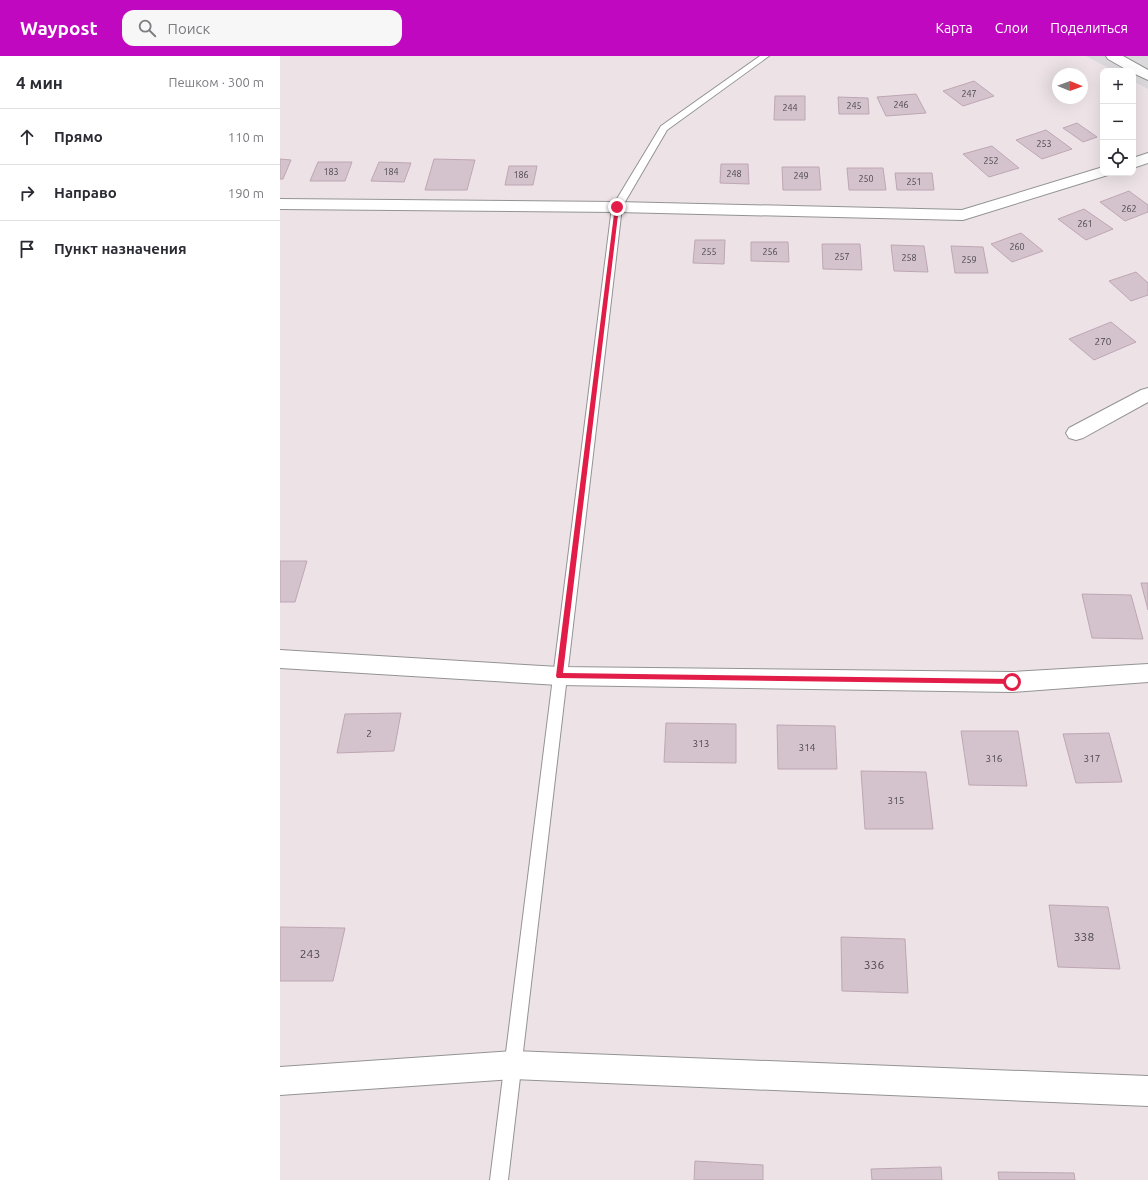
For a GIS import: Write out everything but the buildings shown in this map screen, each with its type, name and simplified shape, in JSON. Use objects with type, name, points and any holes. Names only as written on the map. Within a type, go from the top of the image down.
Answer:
[{"type":"street","points":[[1113,56],[1148,76]]},
{"type":"street","points":[[1136,162],[1148,158]]},
{"type":"street","points":[[280,204],[617,207],[963,215],[1100,173]]},
{"type":"street","points":[[1076,433],[1148,394]]},
{"type":"street","points":[[280,660],[559,676],[1012,682],[1148,673]]},
{"type":"street","points":[[280,1081],[514,1065],[1148,1091]]},
{"type":"lane","points":[[499,1180],[617,207],[664,128],[765,56]]},
{"type":"shaded area","points":[[1086,56],[1148,56],[1148,89],[1136,83],[1136,68],[1108,68]]},
{"type":"route","points":[[617,207],[559,676],[1012,682]]}]
